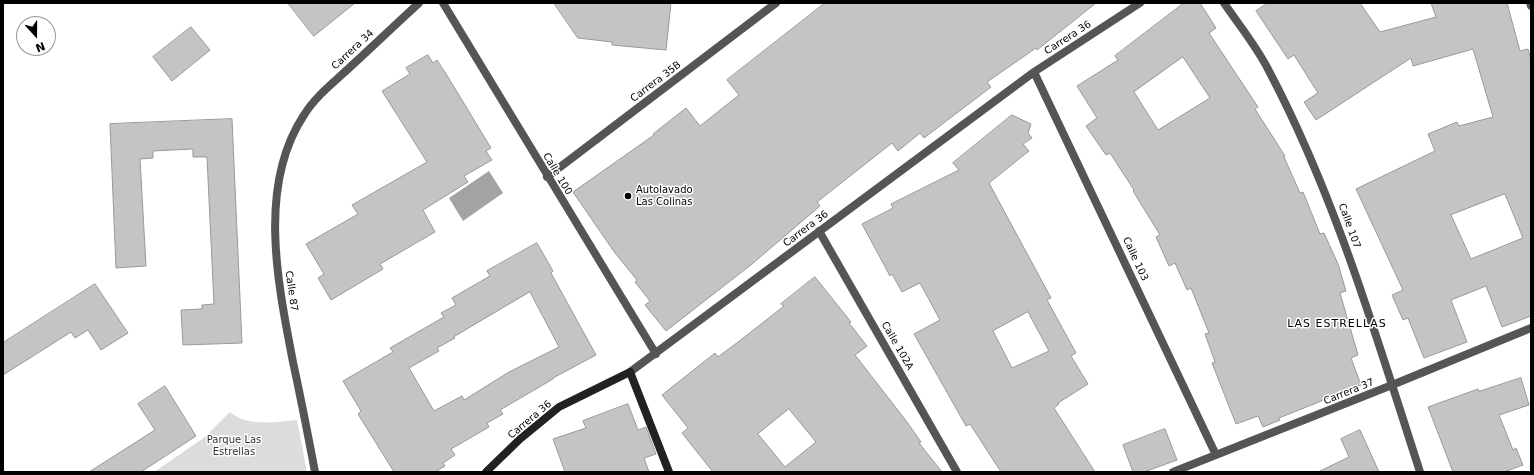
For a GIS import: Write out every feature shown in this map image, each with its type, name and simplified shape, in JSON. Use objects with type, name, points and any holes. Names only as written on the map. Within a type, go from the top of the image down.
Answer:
[{"type":"street","name":"Carrera 34","points":[[304,115],[322,93],[419,3]]},
{"type":"street","name":"Calle 100","points":[[443,3],[656,354]]},
{"type":"street","name":"Carrera 35B","points":[[548,177],[776,3]]},
{"type":"street","name":"Carrera 36","points":[[486,472],[520,439],[559,408],[630,372],[656,354],[1034,72],[1140,3]]},
{"type":"street","name":"Calle 107","points":[[1224,3],[1269,69],[1314,162],[1345,242],[1420,472]]},
{"type":"street","name":"Calle 103","points":[[1034,72],[1216,455]]},
{"type":"street","name":"Calle 87","points":[[304,115],[289,145],[282,164],[277,190],[276,218],[278,275],[315,472]]},
{"type":"street","name":"Calle 102A","points":[[819,231],[957,472]]},
{"type":"street","name":"Carrera 37","points":[[1173,472],[1531,328]]},
{"type":"street","points":[[630,372],[669,472]]},
{"type":"green space","name":"Parque Las Estrellas","points":[[230,412],[237,417],[253,422],[297,420],[307,472],[154,472],[205,437]]},
{"type":"shaded area","points":[[489,171],[503,193],[463,221],[449,198]]},
{"type":"building","points":[[288,3],[355,3],[314,36]]},
{"type":"building","points":[[554,3],[671,3],[666,50],[612,45],[612,42],[578,38]]},
{"type":"building","points":[[825,3],[1096,3],[1037,50],[1036,48],[987,82],[991,87],[924,138],[920,133],[898,151],[892,143],[817,202],[820,206],[752,264],[666,331],[645,305],[650,301],[635,282],[637,280],[615,253],[573,192],[654,135],[653,134],[686,108],[700,126],[739,95],[727,80]]},
{"type":"building","points":[[1184,3],[1200,3],[1216,28],[1209,33],[1258,107],[1255,109],[1285,156],[1284,157],[1300,193],[1303,192],[1320,234],[1324,233],[1338,264],[1346,291],[1340,293],[1358,355],[1351,358],[1361,385],[1279,418],[1280,420],[1263,427],[1258,416],[1236,424],[1212,363],[1215,362],[1205,334],[1209,333],[1191,288],[1187,290],[1175,263],[1169,266],[1156,237],[1160,235],[1133,191],[1134,190],[1110,153],[1106,155],[1086,126],[1097,118],[1077,86],[1118,60],[1115,56]],"holes":[[[1183,57],[1210,98],[1158,130],[1134,92]]]},
{"type":"building","points":[[1268,3],[1360,3],[1380,32],[1436,17],[1431,3],[1507,3],[1520,51],[1528,49],[1531,60],[1531,316],[1502,327],[1486,286],[1451,300],[1467,342],[1424,358],[1408,318],[1403,320],[1392,295],[1403,290],[1356,189],[1435,151],[1428,134],[1457,122],[1459,126],[1493,117],[1473,49],[1413,66],[1411,58],[1316,120],[1304,102],[1318,93],[1294,55],[1288,59],[1256,11]],"holes":[[[1505,194],[1523,238],[1471,259],[1451,215]]]},
{"type":"building","points":[[191,27],[210,50],[172,81],[153,57]]},
{"type":"building","points":[[428,55],[433,63],[437,60],[448,77],[491,148],[486,151],[492,160],[464,176],[468,182],[423,210],[435,232],[380,264],[383,269],[331,300],[318,278],[324,274],[306,244],[358,214],[352,205],[427,162],[382,91],[410,74],[406,68]]},
{"type":"building","points":[[1012,115],[1031,124],[1028,133],[1032,138],[1023,144],[1029,151],[989,183],[1051,298],[1047,300],[1076,353],[1071,356],[1088,384],[1058,403],[1059,404],[1054,408],[1095,472],[1001,472],[970,424],[966,426],[914,334],[940,320],[920,283],[902,292],[892,274],[890,276],[862,224],[893,208],[891,204],[959,170],[953,163]],"holes":[[[1028,312],[1049,351],[1012,368],[993,331]]]},
{"type":"building","points":[[232,119],[242,343],[183,345],[181,310],[202,309],[202,305],[214,304],[207,157],[193,157],[193,149],[153,151],[153,158],[140,159],[146,266],[116,268],[110,124]]},
{"type":"building","points":[[537,243],[553,271],[551,273],[596,355],[553,378],[500,410],[503,414],[487,423],[489,427],[451,449],[455,455],[443,463],[445,466],[435,472],[394,472],[358,414],[361,411],[343,381],[393,352],[390,348],[444,317],[441,313],[456,305],[452,298],[490,276],[487,271]],"holes":[[[530,292],[559,347],[509,372],[464,400],[462,396],[434,411],[409,368],[439,351],[437,348],[455,338],[454,337]]]},
{"type":"building","points":[[815,277],[851,322],[849,323],[867,346],[855,355],[907,422],[921,442],[919,443],[942,472],[713,472],[682,433],[688,428],[662,395],[715,353],[718,357],[742,339],[784,306],[781,304]],"holes":[[[789,409],[816,442],[785,467],[758,434]]]},
{"type":"building","points":[[95,284],[128,333],[101,350],[88,330],[75,338],[71,332],[3,375],[3,343]]},
{"type":"building","points":[[1521,378],[1529,405],[1499,415],[1513,450],[1516,448],[1523,465],[1504,472],[1453,472],[1428,407],[1478,389],[1479,391]]},
{"type":"building","points":[[165,386],[196,436],[141,472],[89,472],[155,430],[138,404]]},
{"type":"building","points":[[628,404],[638,430],[646,427],[656,454],[644,458],[649,472],[565,472],[553,439],[586,428],[583,421]]},
{"type":"building","points":[[1165,429],[1177,460],[1144,472],[1133,472],[1123,445]]},
{"type":"building","points":[[1360,430],[1379,472],[1318,472],[1349,457],[1341,439]]},
{"type":"place","name":"Autolavado Las Colinas","points":[[628,196]]},
{"type":"district","name":"LAS ESTRELLAS","points":[[1337,324]]}]
